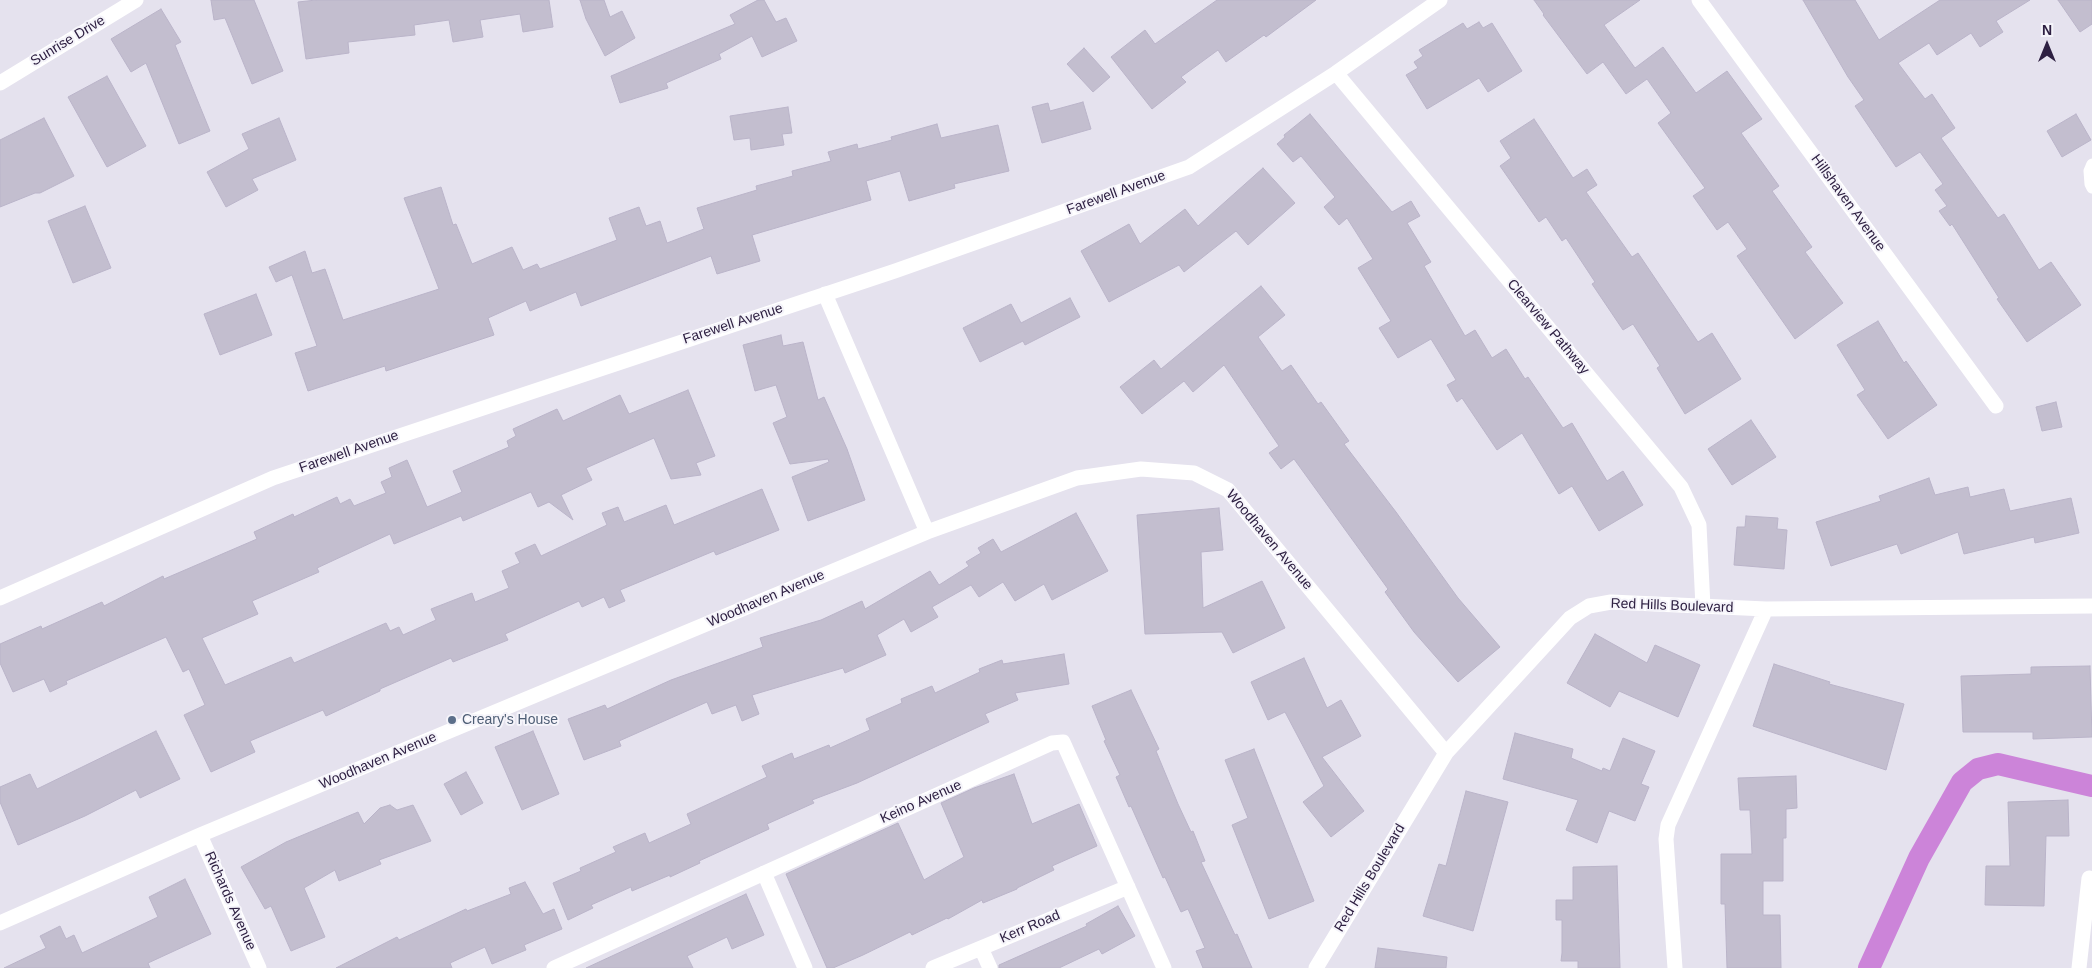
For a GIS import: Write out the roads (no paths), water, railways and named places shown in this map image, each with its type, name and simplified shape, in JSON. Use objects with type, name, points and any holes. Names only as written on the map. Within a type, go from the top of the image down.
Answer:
[{"type":"street","name":"Sunrise Drive","points":[[0,83],[136,0]]},
{"type":"street","name":"Farewell Avenue","points":[[0,598],[273,478],[825,294],[1190,167],[1336,72],[1440,0]]},
{"type":"street","name":"Hillshaven Avenue","points":[[1699,0],[1996,406]]},
{"type":"street","name":"Clearview Pathway","points":[[1336,72],[1681,487],[1699,525],[1703,607]]},
{"type":"street","points":[[825,294],[927,532]]},
{"type":"street","name":"Woodhaven Avenue","points":[[1,921],[200,835],[927,532],[1077,478],[1141,469],[1194,473],[1228,490],[1446,753]]},
{"type":"street","name":"Red Hills Boulevard","points":[[1316,968],[1446,753],[1570,618],[1589,606],[1611,602],[1766,609],[2092,606]]},
{"type":"street","points":[[1675,968],[1666,839],[1668,826],[1766,609]]},
{"type":"street","name":"Keino Avenue","points":[[554,968],[1052,743],[1063,742],[1164,968]]},
{"type":"street","name":"Richards Avenue","points":[[200,835],[259,968]]},
{"type":"street","points":[[764,873],[805,968]]},
{"type":"street","points":[[2079,968],[2089,878]]},
{"type":"street","name":"Kerr Road","points":[[933,968],[1128,887]]},
{"type":"street","points":[[981,948],[990,968]]},
{"type":"lane","points":[[2092,164],[2089,171],[2092,188]]},
{"type":"waterway","points":[[1869,968],[1919,858],[1962,782],[1978,769],[1998,764],[2092,786]]},
{"type":"place","name":"Creary's House","points":[[452,720]]}]
